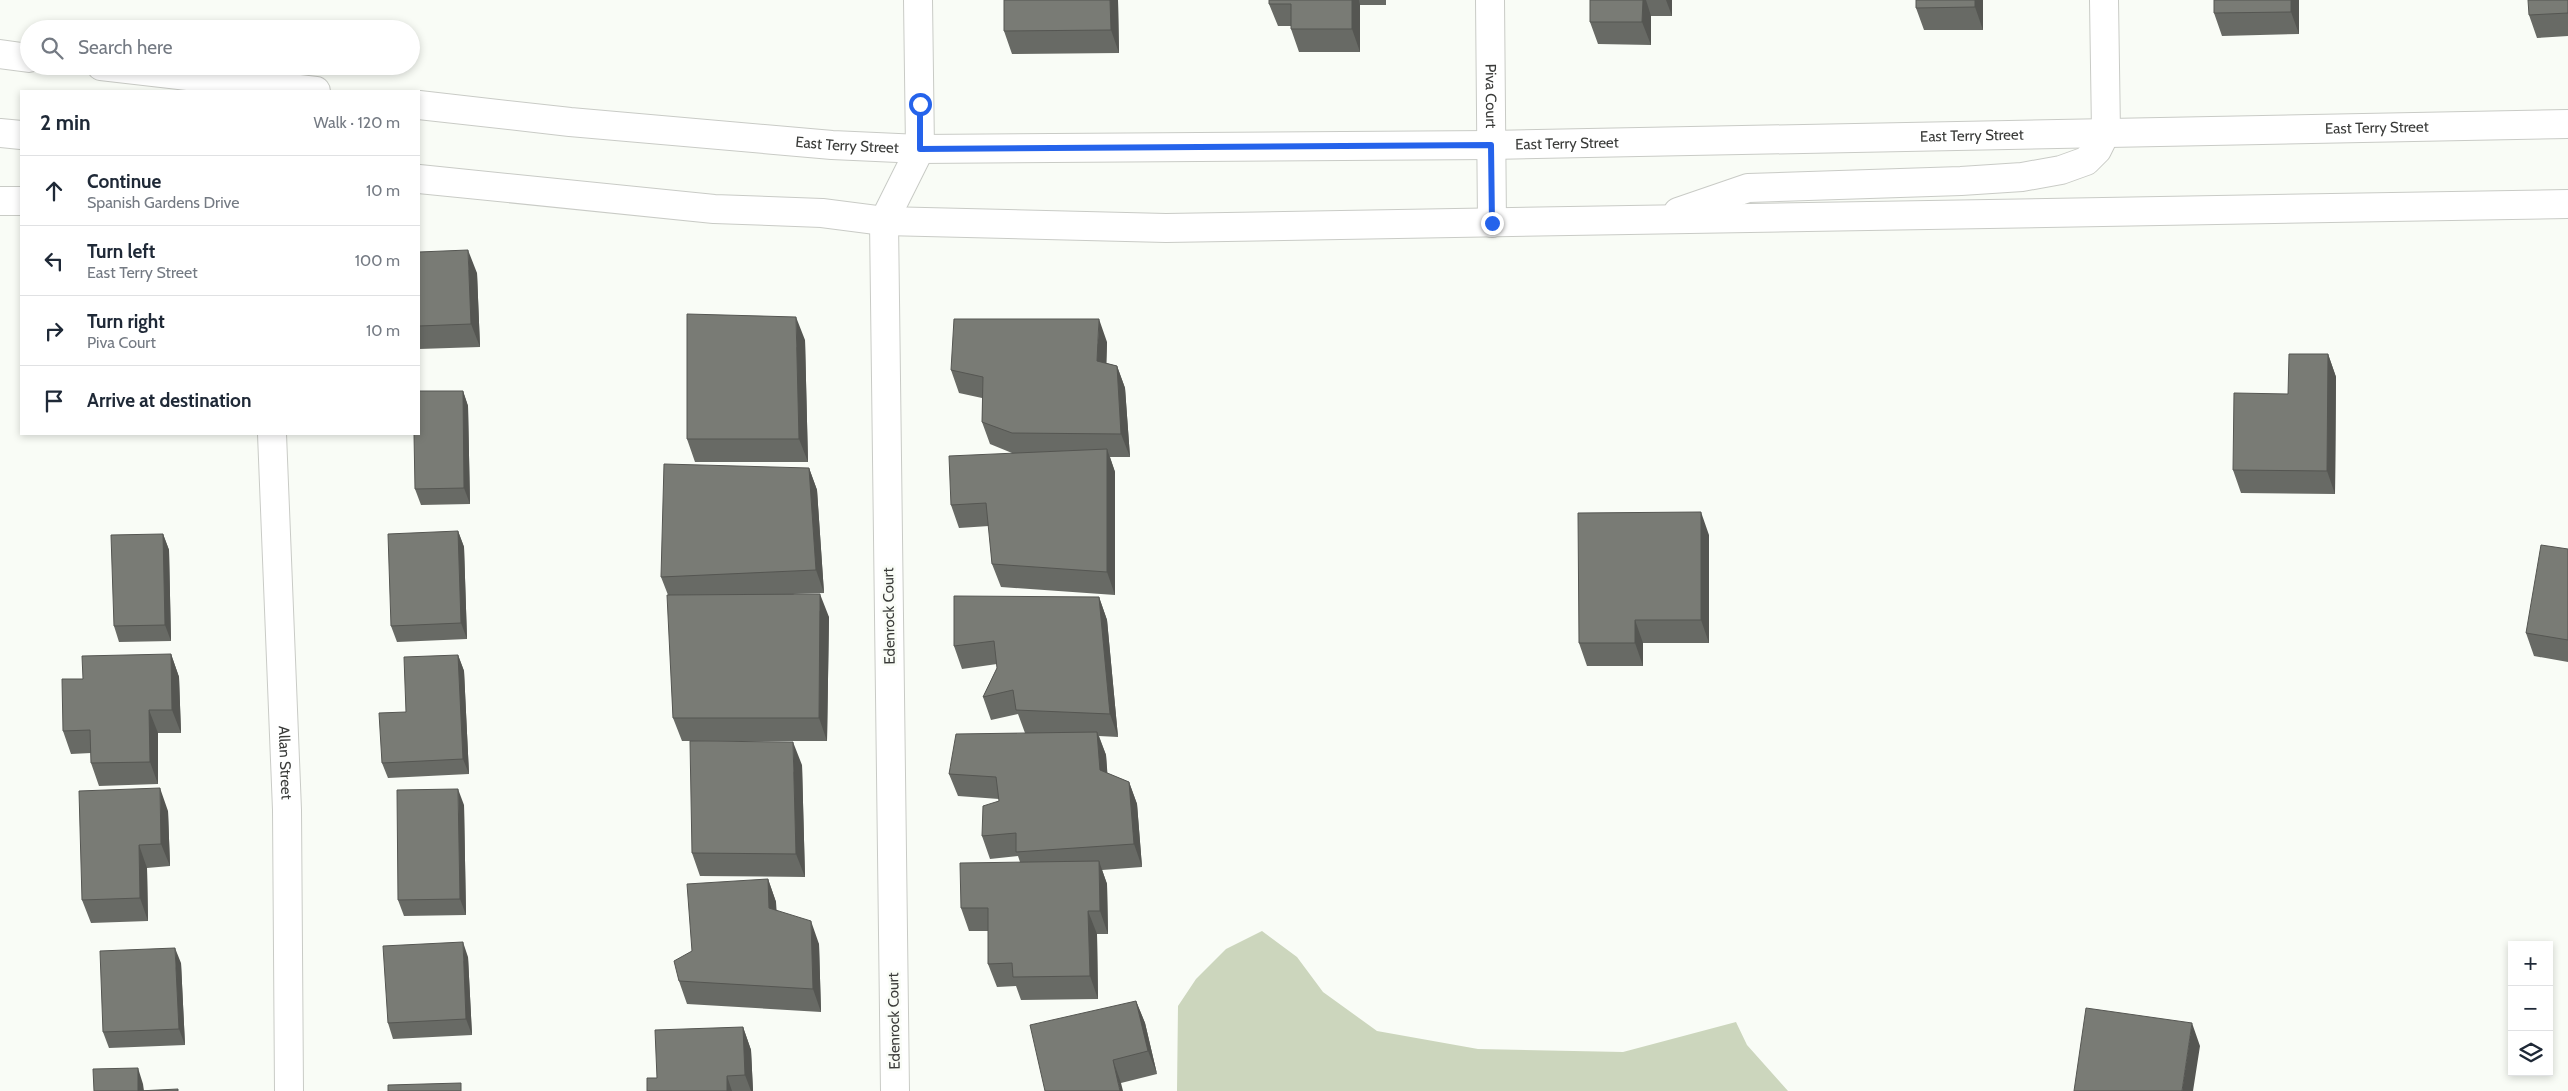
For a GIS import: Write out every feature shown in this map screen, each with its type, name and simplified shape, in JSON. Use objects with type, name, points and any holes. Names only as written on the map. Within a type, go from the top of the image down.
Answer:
[{"type":"street","points":[[918,0],[920,149]]},
{"type":"street","name":"Piva Court","points":[[1490,0],[1492,223]]},
{"type":"street","points":[[1656,220],[1748,188],[1961,181],[2022,177],[2061,170],[2086,161],[2097,150],[2106,132],[2104,0]]},
{"type":"street","points":[[0,54],[20,57]]},
{"type":"street","points":[[178,75],[307,90]]},
{"type":"street","name":"East Terry Street","points":[[420,105],[570,122],[832,145],[920,149],[1491,145],[2568,124]]},
{"type":"street","points":[[0,133],[20,135]]},
{"type":"street","name":"Edenrock Court","points":[[895,1091],[884,221],[920,149]]},
{"type":"street","points":[[420,179],[714,209],[822,214],[884,221],[1166,228],[2568,204]]},
{"type":"street","points":[[0,202],[20,201]]},
{"type":"street","name":"Allan Street","points":[[272,435],[287,810],[289,1091]]},
{"type":"green space","points":[[1262,931],[1297,957],[1323,992],[1377,1031],[1478,1049],[1623,1052],[1736,1022],[1747,1045],[1788,1091],[1177,1091],[1178,1006],[1196,979],[1226,949]]},
{"type":"building","points":[[1004,0],[1110,0],[1111,30],[1004,31]]},
{"type":"building","points":[[1269,0],[1352,0],[1352,29],[1291,29],[1291,4],[1269,4]]},
{"type":"building","points":[[1590,0],[1643,0],[1642,22],[1590,22]]},
{"type":"building","points":[[1916,0],[1975,0],[1975,7],[1916,8]]},
{"type":"building","points":[[2214,0],[2291,0],[2291,12],[2214,13]]},
{"type":"building","points":[[2528,0],[2568,0],[2568,13],[2529,15]]},
{"type":"building","points":[[468,250],[471,324],[420,326],[420,252]]},
{"type":"building","points":[[687,314],[796,317],[799,439],[687,439]]},
{"type":"building","points":[[954,319],[1099,319],[1097,361],[1117,366],[1121,434],[1012,433],[982,422],[983,377],[951,370]]},
{"type":"building","points":[[2289,354],[2328,354],[2327,471],[2233,470],[2234,393],[2288,394]]},
{"type":"building","points":[[420,391],[463,391],[464,488],[415,489],[414,435],[420,435]]},
{"type":"building","points":[[1107,449],[1107,572],[992,564],[986,503],[951,505],[949,456]]},
{"type":"building","points":[[664,464],[809,468],[816,570],[661,577]]},
{"type":"building","points":[[1701,512],[1701,620],[1635,620],[1635,643],[1579,643],[1578,513]]},
{"type":"building","points":[[458,531],[461,623],[391,626],[388,534]]},
{"type":"building","points":[[163,534],[165,625],[114,626],[111,535]]},
{"type":"building","points":[[2541,545],[2568,549],[2568,640],[2526,633]]},
{"type":"building","points":[[820,594],[819,718],[673,718],[667,595]]},
{"type":"building","points":[[954,596],[1099,597],[1110,714],[1016,710],[1013,690],[983,697],[997,668],[994,641],[954,646]]},
{"type":"building","points":[[171,654],[172,710],[149,710],[150,762],[91,763],[90,730],[63,731],[62,679],[83,679],[82,656]]},
{"type":"building","points":[[458,655],[463,759],[382,763],[379,713],[406,712],[404,657]]},
{"type":"building","points":[[1097,732],[1100,770],[1129,782],[1134,844],[1016,852],[1016,833],[982,836],[983,806],[999,801],[996,777],[949,774],[956,734]]},
{"type":"building","points":[[690,741],[793,742],[796,854],[692,853]]},
{"type":"building","points":[[160,788],[161,844],[139,845],[140,898],[82,900],[79,791]]},
{"type":"building","points":[[458,789],[460,899],[398,900],[397,790]]},
{"type":"building","points":[[1099,861],[1100,911],[1088,911],[1090,976],[1013,977],[1012,963],[988,964],[988,908],[961,908],[960,863]]},
{"type":"building","points":[[768,879],[769,908],[811,921],[813,989],[679,981],[674,961],[692,951],[687,884]]},
{"type":"building","points":[[463,942],[466,1019],[388,1023],[383,946]]},
{"type":"building","points":[[175,948],[179,1029],[103,1032],[100,951]]},
{"type":"building","points":[[1136,1001],[1148,1051],[1113,1060],[1120,1091],[1045,1091],[1030,1025]]},
{"type":"building","points":[[2086,1008],[2192,1023],[2182,1091],[2074,1091]]},
{"type":"building","points":[[743,1027],[745,1075],[727,1076],[727,1091],[647,1091],[647,1078],[657,1078],[655,1030]]},
{"type":"building","points":[[138,1068],[138,1091],[94,1091],[93,1069]]},
{"type":"building","points":[[461,1083],[461,1091],[388,1091],[388,1085]]},
{"type":"building","points":[[178,1089],[178,1091],[138,1091]]},
{"type":"route","points":[[920,104],[920,149],[1491,145],[1492,223]]}]
